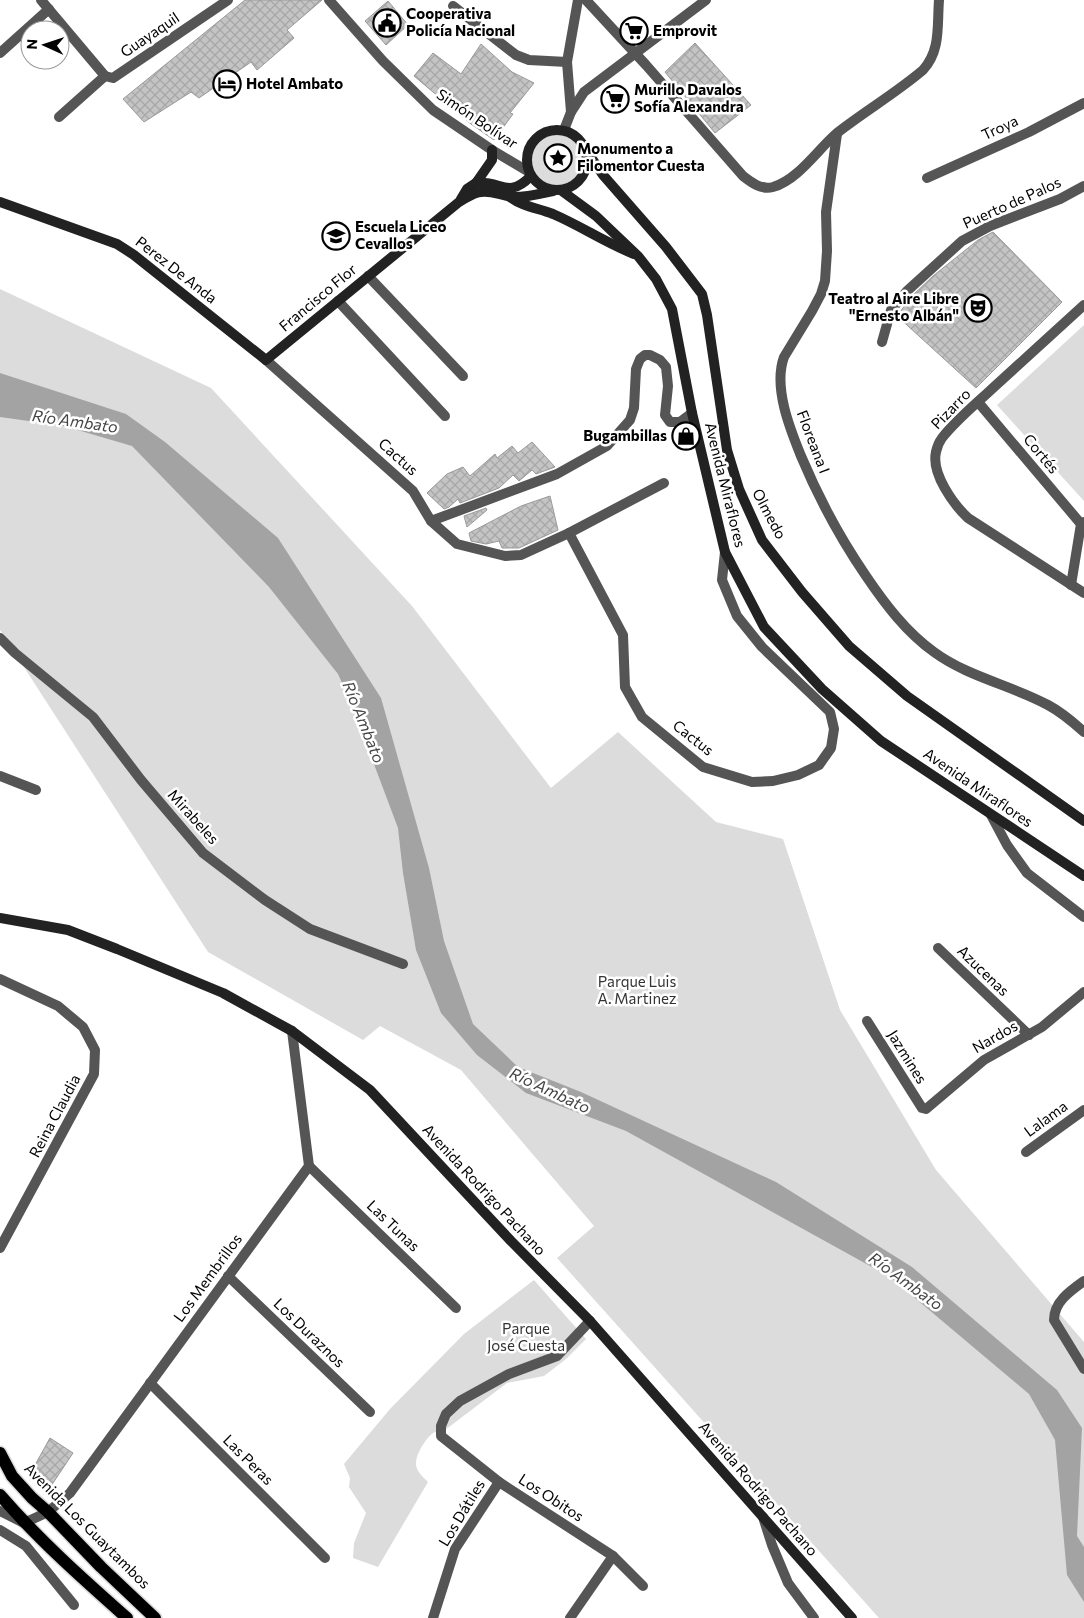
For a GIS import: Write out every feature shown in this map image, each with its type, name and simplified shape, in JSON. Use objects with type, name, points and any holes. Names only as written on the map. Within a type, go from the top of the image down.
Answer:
[{"type":"main road","points":[[510,197],[533,195],[557,191],[570,188],[584,176],[588,158],[586,150],[578,137],[564,130],[545,132],[534,140],[528,152],[527,166],[530,174],[540,186],[557,191]]},
{"type":"main road","points":[[459,202],[467,189],[476,183],[492,160],[492,150]]},
{"type":"main road","name":"Olmedo","points":[[586,150],[603,175],[666,247],[702,294],[707,315],[727,450],[739,489],[762,540],[802,592],[856,652],[906,696],[1084,821]]},
{"type":"main road","points":[[476,183],[517,188],[530,174]]},
{"type":"main road","points":[[459,202],[477,191],[510,197],[523,205],[553,214],[638,256]]},
{"type":"main road","name":"Avenida Miraflores","points":[[557,191],[596,216],[638,256],[656,279],[672,309],[692,413],[724,552],[764,628],[822,689],[880,741],[1084,876]]},
{"type":"main road","name":"Perez De Anda","points":[[0,202],[117,244],[134,255],[266,360]]},
{"type":"main road","name":"Francisco Flor","points":[[266,360],[459,202]]},
{"type":"main road","name":"Avenida Rodrigo Pachano","points":[[0,918],[68,930],[223,993],[292,1031],[370,1090],[511,1241],[590,1321],[852,1618]]},
{"type":"main road","name":"Avenida Los Guaytambos","points":[[0,1454],[12,1476],[32,1498],[155,1618]]},
{"type":"main road","points":[[0,1495],[24,1523],[127,1618]]},
{"type":"street","points":[[41,0],[109,77]]},
{"type":"street","name":"Guayaquil","points":[[59,117],[109,77],[228,0]]},
{"type":"street","name":"Simón Bolívar","points":[[329,0],[383,61],[433,110],[530,174]]},
{"type":"street","points":[[571,112],[567,62],[578,0]]},
{"type":"street","points":[[586,0],[743,176],[759,187],[773,187],[787,181],[837,134],[915,77],[930,62],[936,43],[939,0]]},
{"type":"street","points":[[564,130],[571,112],[584,92],[706,0]]},
{"type":"street","points":[[453,6],[516,55],[529,60],[567,62]]},
{"type":"street","points":[[0,53],[49,9]]},
{"type":"street","name":"Troya","points":[[927,178],[1028,132],[1084,103]]},
{"type":"street","name":"Floreana I","points":[[837,134],[826,212],[827,272],[825,281],[821,294],[784,357],[782,365],[783,402],[787,419],[814,487],[838,534],[857,563],[888,607],[920,640],[934,652],[965,670],[1048,705],[1068,718],[1084,732]]},
{"type":"street","name":"Puerto de Palos","points":[[882,342],[890,310],[907,290],[962,241],[990,226],[1060,199],[1084,186]]},
{"type":"street","points":[[368,276],[463,376]]},
{"type":"street","points":[[338,301],[445,416]]},
{"type":"street","name":"Pizarro","points":[[1084,305],[978,402],[942,438],[938,444],[935,458],[938,473],[955,503],[968,518],[1084,593]]},
{"type":"street","points":[[431,521],[558,474],[607,446],[630,420],[634,408],[636,369],[640,359],[645,355],[650,355],[660,360],[666,368],[668,386],[665,415],[670,422],[680,422],[692,413]]},
{"type":"street","name":"Cactus","points":[[266,360],[413,491],[431,521],[457,544],[505,556],[520,555],[569,533],[664,483]]},
{"type":"street","name":"Cortés","points":[[978,402],[1082,523]]},
{"type":"street","points":[[1071,585],[1082,523]]},
{"type":"street","name":"Cactus","points":[[569,533],[622,635],[625,687],[642,717],[703,767],[752,782],[773,781],[798,775],[819,765],[831,748],[834,729],[830,712],[762,647],[737,616],[722,580],[724,552]]},
{"type":"street","name":"Mirabeles","points":[[0,638],[15,653],[93,717],[141,780],[203,853],[265,900],[310,929],[403,964]]},
{"type":"street","points":[[0,776],[36,790]]},
{"type":"street","points":[[991,815],[1007,845],[1027,873],[1084,917]]},
{"type":"street","name":"Azucenas","points":[[938,948],[1029,1035]]},
{"type":"street","name":"Reina Claudia","points":[[0,979],[58,1006],[83,1027],[96,1050],[94,1074],[0,1248]]},
{"type":"street","name":"Nardos","points":[[922,1108],[926,1109],[984,1060],[1046,1024],[1084,992]]},
{"type":"street","name":"Jazmines","points":[[867,1021],[922,1108]]},
{"type":"street","points":[[292,1031],[308,1166]]},
{"type":"street","name":"Lalama","points":[[1026,1152],[1084,1110]]},
{"type":"street","name":"Los Membrillos","points":[[24,1523],[48,1512],[70,1493],[308,1166]]},
{"type":"street","name":"Las Tunas","points":[[308,1166],[456,1308]]},
{"type":"street","name":"Los Duraznos","points":[[228,1276],[370,1412]]},
{"type":"street","points":[[1084,1281],[1060,1301],[1055,1310],[1054,1320],[1084,1369]]},
{"type":"street","name":"Los Obitos","points":[[590,1321],[557,1356],[509,1374],[460,1401],[446,1414],[441,1426],[441,1436],[498,1482],[614,1556],[643,1586]]},
{"type":"street","name":"Las Peras","points":[[150,1383],[325,1558]]},
{"type":"street","name":"Los Dátiles","points":[[433,1618],[455,1549],[498,1482]]},
{"type":"street","points":[[0,1511],[24,1523]]},
{"type":"street","points":[[762,1516],[788,1583],[814,1618]]},
{"type":"street","points":[[0,1530],[26,1546],[74,1605]]},
{"type":"street","points":[[570,1618],[614,1556]]},
{"type":"green space","points":[[552,133],[562,133],[576,140],[583,154],[583,164],[576,178],[562,185],[552,185],[542,181],[535,174],[531,164],[531,154],[535,144],[542,137]]},
{"type":"green space","name":"Parque Luis A. Martinez","points":[[0,289],[211,388],[412,606],[551,788],[618,732],[716,822],[783,839],[840,1010],[936,1170],[1084,1342],[1084,1618],[879,1618],[557,1258],[594,1226],[461,1070],[380,1026],[363,1040],[208,952],[0,630]]},
{"type":"green space","points":[[1084,325],[1084,501],[997,405]]},
{"type":"green space","name":"Parque José Cuesta","points":[[534,1280],[586,1339],[566,1359],[544,1376],[507,1383],[445,1430],[434,1432],[430,1435],[416,1461],[418,1470],[428,1482],[378,1567],[353,1558],[354,1543],[366,1513],[349,1487],[350,1478],[344,1464],[390,1409],[464,1334]]},
{"type":"water","name":"Río Ambato","points":[[0,373],[126,414],[165,442],[278,538],[381,698],[429,868],[444,941],[473,1024],[518,1067],[581,1092],[776,1182],[912,1267],[1057,1390],[1082,1428],[1077,1536],[1084,1547],[1084,1602],[1067,1575],[1055,1440],[1029,1394],[890,1277],[626,1131],[526,1093],[477,1055],[441,1013],[416,950],[403,873],[398,828],[351,703],[338,674],[269,587],[132,446],[64,426],[0,417]]},
{"type":"building","points":[[245,0],[322,0],[287,30],[294,38],[257,70],[251,62],[199,98],[191,92],[144,122],[123,99]]},
{"type":"building","name":"Cooperativa Policía Nacional","points":[[388,1],[408,25],[386,45],[365,21]]},
{"type":"building","points":[[695,43],[751,105],[715,133],[665,72]]},
{"type":"building","points":[[481,44],[512,72],[534,83],[510,113],[513,114],[494,140],[471,124],[414,76],[433,53],[461,74]]},
{"type":"building","name":"Teatro al Aire Libre \"Ernesto Albán\"","points":[[993,232],[1062,302],[976,388],[897,316],[912,296],[933,276],[978,240]]},
{"type":"building","points":[[532,442],[555,467],[536,474],[532,470],[519,481],[513,475],[499,488],[460,503],[458,499],[444,509],[427,493],[447,474],[463,467],[470,476],[495,454],[497,458],[512,446],[518,453]]},
{"type":"building","points":[[550,496],[558,530],[519,548],[502,548],[499,541],[486,544],[471,541],[469,533],[521,506]]},
{"type":"building","points":[[486,508],[487,510],[467,527],[464,516]]},
{"type":"building","points":[[50,1438],[73,1453],[47,1492],[30,1474]]},
{"type":"place","name":"Cooperativa Policía Nacional","points":[[387,23]]},
{"type":"place","name":"Emprovit","points":[[634,31]]},
{"type":"place","name":"Hotel Ambato","points":[[227,84]]},
{"type":"place","name":"Murillo Davalos Sofía Alexandra","points":[[615,99]]},
{"type":"place","name":"Monumento a Filomentor Cuesta","points":[[558,158]]},
{"type":"place","name":"Escuela Liceo Cevallos","points":[[336,236]]},
{"type":"place","name":"Teatro al Aire Libre \"Ernesto Albán\"","points":[[978,308]]},
{"type":"place","name":"Bugambillas","points":[[686,436]]}]
